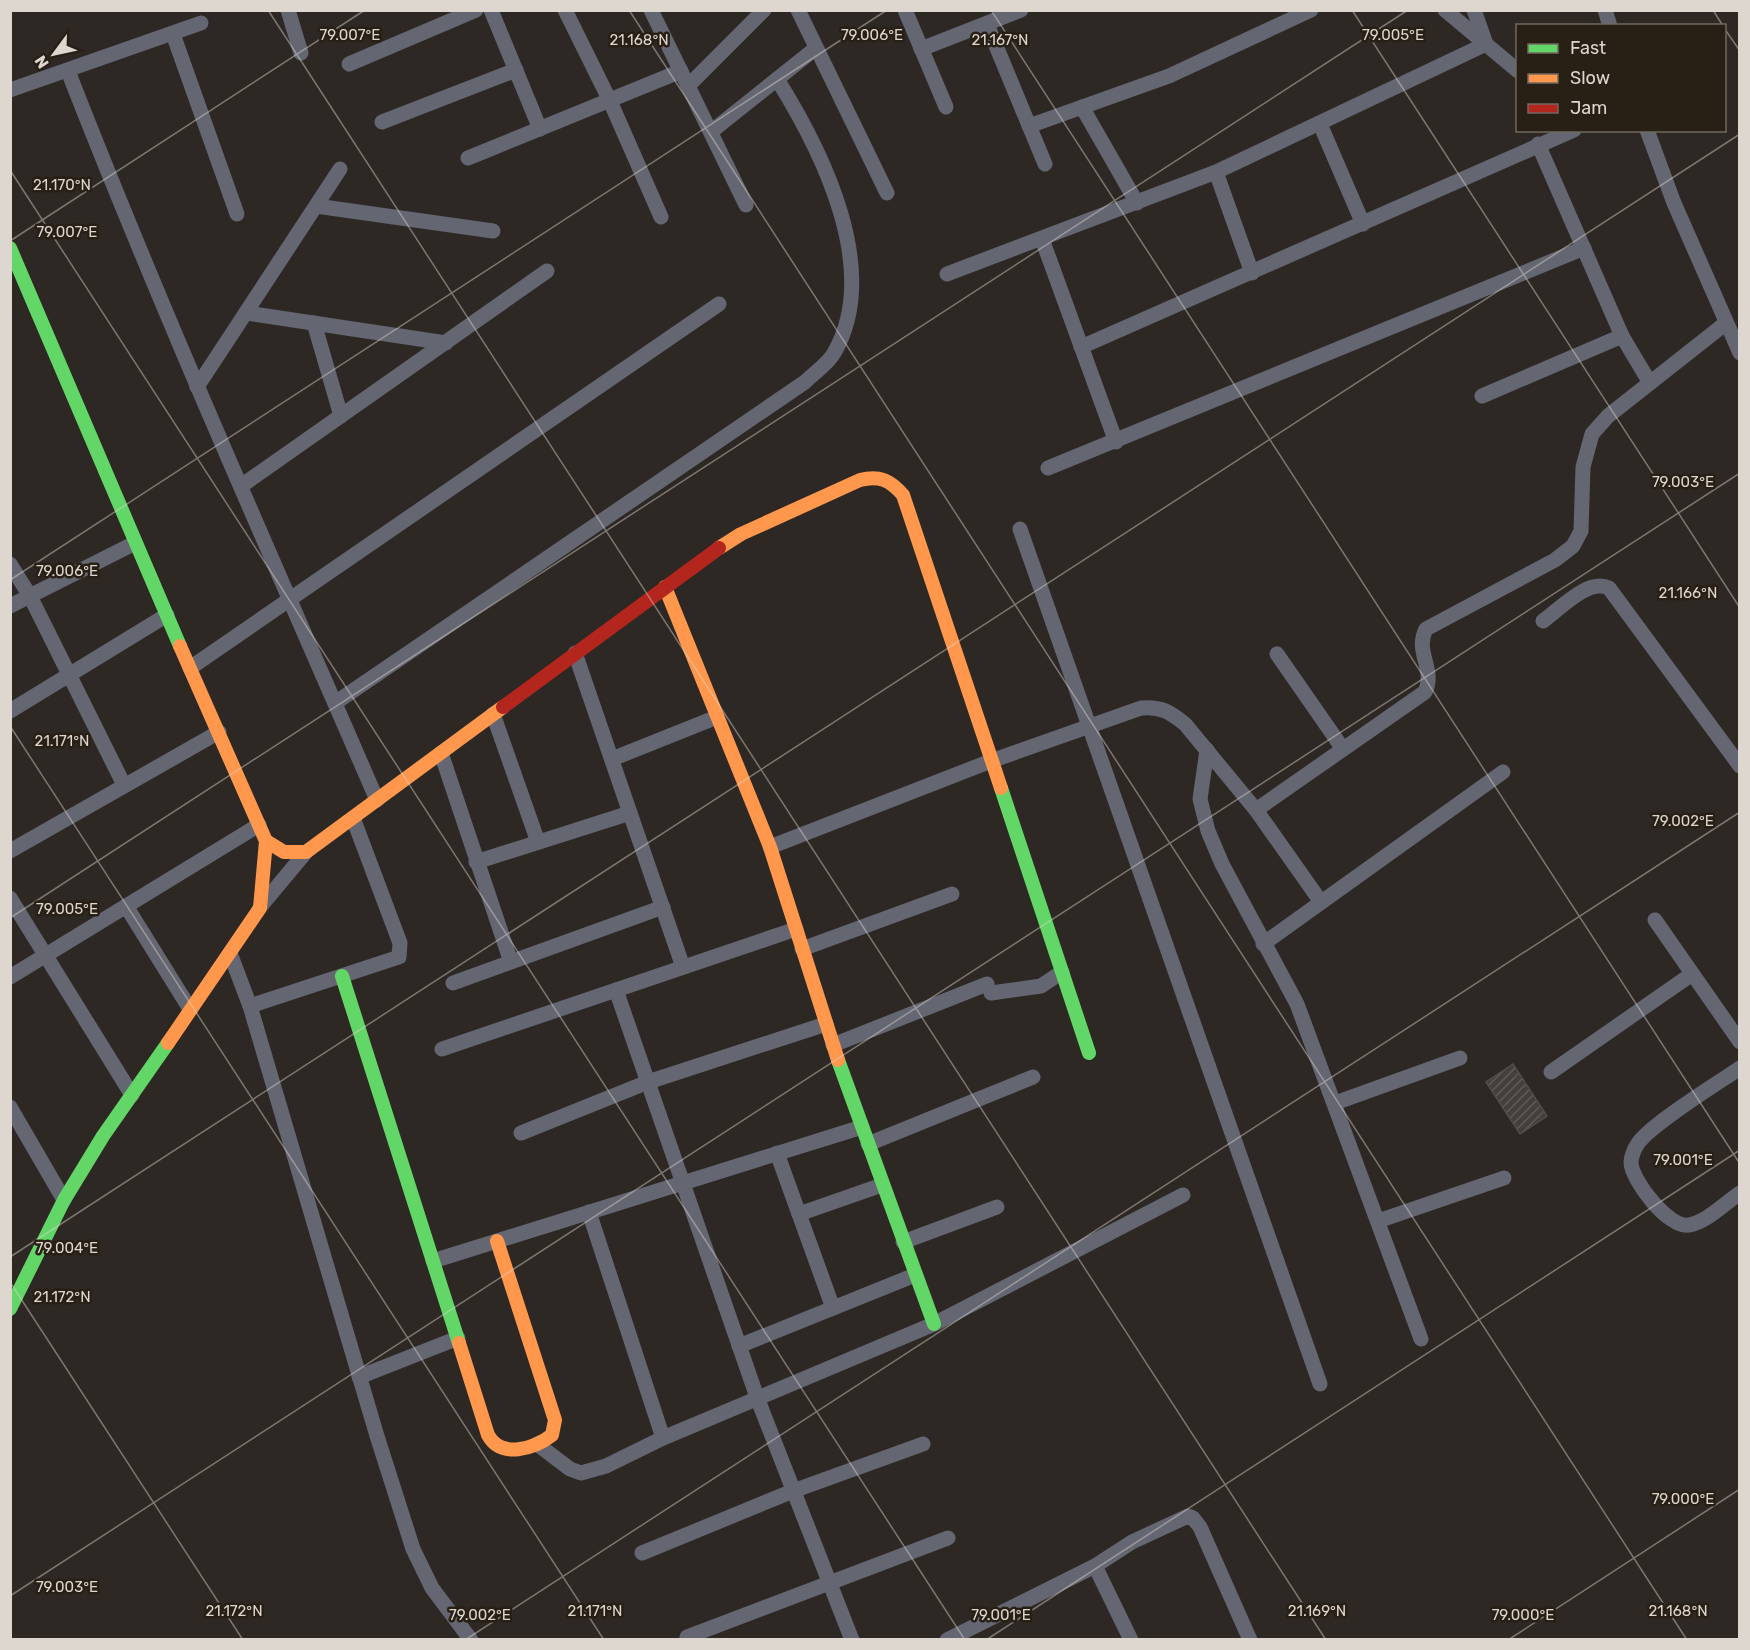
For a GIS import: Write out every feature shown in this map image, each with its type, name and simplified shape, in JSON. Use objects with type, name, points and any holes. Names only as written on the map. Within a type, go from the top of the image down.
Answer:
[{"type":"street","points":[[288,10],[301,53]]},
{"type":"street","points":[[349,64],[476,10]]},
{"type":"street","points":[[491,10],[540,129]]},
{"type":"street","points":[[566,10],[610,101],[661,217]]},
{"type":"street","points":[[651,10],[712,131],[746,205]]},
{"type":"street","points":[[688,86],[764,10]]},
{"type":"street","points":[[798,10],[887,193]]},
{"type":"street","points":[[904,10],[946,107]]},
{"type":"street","points":[[921,49],[1021,10]]},
{"type":"street","points":[[1029,126],[1169,76],[1311,10]]},
{"type":"street","points":[[1445,10],[1516,69]]},
{"type":"street","points":[[1474,10],[1485,44]]},
{"type":"street","points":[[10,90],[201,23]]},
{"type":"street","points":[[987,24],[1045,164]]},
{"type":"street","points":[[173,34],[237,214]]},
{"type":"street","points":[[947,274],[1216,172],[1485,44]]},
{"type":"street","points":[[712,131],[816,48]]},
{"type":"street","points":[[382,122],[516,70]]},
{"type":"street","points":[[68,71],[197,387],[377,800]]},
{"type":"street","points":[[468,158],[681,71]]},
{"type":"street","points":[[335,703],[805,382],[834,354],[844,325],[854,277],[849,238],[818,153],[777,79]]},
{"type":"street","points":[[1082,107],[1137,203]]},
{"type":"street","points":[[1320,124],[1363,224]]},
{"type":"street","points":[[1081,347],[1570,132]]},
{"type":"street","points":[[1648,132],[1674,203],[1740,353]]},
{"type":"street","points":[[1538,144],[1622,336],[1650,383]]},
{"type":"street","points":[[197,387],[340,169]]},
{"type":"street","points":[[1216,172],[1251,273]]},
{"type":"street","points":[[316,206],[493,231]]},
{"type":"street","points":[[1042,239],[1116,442]]},
{"type":"street","points":[[10,248],[135,543],[266,841],[260,908]]},
{"type":"street","points":[[1048,468],[1584,248]]},
{"type":"street","points":[[240,486],[547,271]]},
{"type":"street","points":[[190,668],[719,304]]},
{"type":"street","points":[[246,313],[446,343]]},
{"type":"street","points":[[314,323],[342,416]]},
{"type":"street","points":[[1257,810],[1425,692],[1430,681],[1429,668],[1421,649],[1421,639],[1426,629],[1556,560],[1573,546],[1581,531],[1583,467],[1592,434],[1608,416],[1726,323]]},
{"type":"street","points":[[1482,396],[1622,336]]},
{"type":"street","points":[[10,1309],[64,1200],[132,1095],[190,1009],[231,956],[260,908],[306,852],[714,551],[741,534],[873,476],[892,482],[903,495],[1089,1053]]},
{"type":"street","points":[[1020,529],[1320,1384]]},
{"type":"street","points":[[10,606],[135,543]]},
{"type":"street","points":[[10,564],[30,596],[124,785]]},
{"type":"street","points":[[1543,621],[1590,587],[1601,584],[1609,588],[1740,766]]},
{"type":"street","points":[[665,587],[770,847],[833,1045],[934,1324]]},
{"type":"street","points":[[10,711],[167,615]]},
{"type":"street","points":[[575,653],[683,967]]},
{"type":"street","points":[[1277,654],[1343,749]]},
{"type":"street","points":[[770,847],[992,761],[1141,708],[1157,707],[1172,713],[1185,724],[1207,750],[1257,810],[1321,902]]},
{"type":"street","points":[[493,714],[538,842]]},
{"type":"street","points":[[612,759],[717,717]]},
{"type":"street","points":[[10,851],[219,732]]},
{"type":"street","points":[[1207,750],[1200,799],[1204,816],[1222,864],[1297,1004],[1421,1340]]},
{"type":"street","points":[[441,753],[511,962]]},
{"type":"street","points":[[1263,944],[1503,772]]},
{"type":"street","points":[[476,862],[630,813]]},
{"type":"street","points":[[249,1006],[399,957],[401,951],[353,818]]},
{"type":"street","points":[[10,977],[259,825]]},
{"type":"street","points":[[266,841],[284,853],[295,855],[306,852]]},
{"type":"street","points":[[802,949],[952,894]]},
{"type":"street","points":[[10,898],[132,1095]]},
{"type":"street","points":[[126,906],[190,1009]]},
{"type":"street","points":[[453,983],[663,907]]},
{"type":"street","points":[[1655,920],[1740,1042]]},
{"type":"street","points":[[442,1049],[796,929]]},
{"type":"street","points":[[231,956],[249,1006],[359,1377],[420,1567],[446,1611],[471,1640]]},
{"type":"street","points":[[833,1045],[989,989],[1041,986],[1062,972]]},
{"type":"street","points":[[1551,1072],[1692,974]]},
{"type":"street","points":[[342,976],[488,1435],[494,1445],[503,1450],[514,1450],[549,1439],[555,1430],[555,1420],[497,1241]]},
{"type":"street","points":[[616,990],[758,1400],[852,1640]]},
{"type":"street","points":[[521,1133],[648,1082],[826,1024]]},
{"type":"street","points":[[1335,1103],[1460,1058]]},
{"type":"street","points":[[1740,1068],[1650,1131],[1637,1144],[1630,1161],[1634,1173],[1659,1209],[1665,1217],[1676,1224],[1689,1226],[1701,1221],[1740,1193]]},
{"type":"street","points":[[868,1143],[1033,1077]]},
{"type":"street","points":[[12,1113],[64,1200]]},
{"type":"street","points":[[433,1261],[862,1127]]},
{"type":"street","points":[[777,1153],[833,1308]]},
{"type":"street","points":[[1378,1221],[1504,1178]]},
{"type":"street","points":[[799,1214],[882,1185]]},
{"type":"street","points":[[537,1444],[570,1469],[581,1473],[606,1466],[663,1438],[758,1400],[934,1324],[1183,1195]]},
{"type":"street","points":[[903,1242],[997,1207]]},
{"type":"street","points":[[589,1212],[663,1438]]},
{"type":"street","points":[[739,1346],[915,1275]]},
{"type":"street","points":[[359,1377],[458,1338]]},
{"type":"street","points":[[642,1553],[793,1491],[923,1444]]},
{"type":"street","points":[[947,1640],[1095,1566],[1132,1542],[1180,1519],[1193,1518],[1200,1527],[1250,1640]]},
{"type":"street","points":[[687,1637],[948,1538]]},
{"type":"street","points":[[1095,1566],[1131,1640]]},
{"type":"building","points":[[1513,1064],[1547,1116],[1520,1134],[1486,1082]]},
{"type":"traffic: fast","points":[[10,248],[180,646]]},
{"type":"traffic: fast","points":[[1001,788],[1089,1053]]},
{"type":"traffic: fast","points":[[342,976],[459,1343]]},
{"type":"traffic: fast","points":[[10,1309],[64,1200],[103,1136],[168,1043]]},
{"type":"traffic: fast","points":[[838,1060],[934,1324]]},
{"type":"traffic: slow","points":[[719,548],[741,534],[860,480],[879,479],[893,486],[903,495],[1001,788]]},
{"type":"traffic: slow","points":[[665,587],[770,847],[838,1060]]},
{"type":"traffic: slow","points":[[168,1043],[260,908],[266,841],[180,646]]},
{"type":"traffic: slow","points":[[266,841],[284,852],[306,852],[503,707]]},
{"type":"traffic: slow","points":[[459,1343],[488,1435],[494,1442],[501,1447],[518,1449],[536,1444],[552,1435],[555,1420],[497,1241]]},
{"type":"traffic: jam","points":[[503,707],[719,548]]}]
